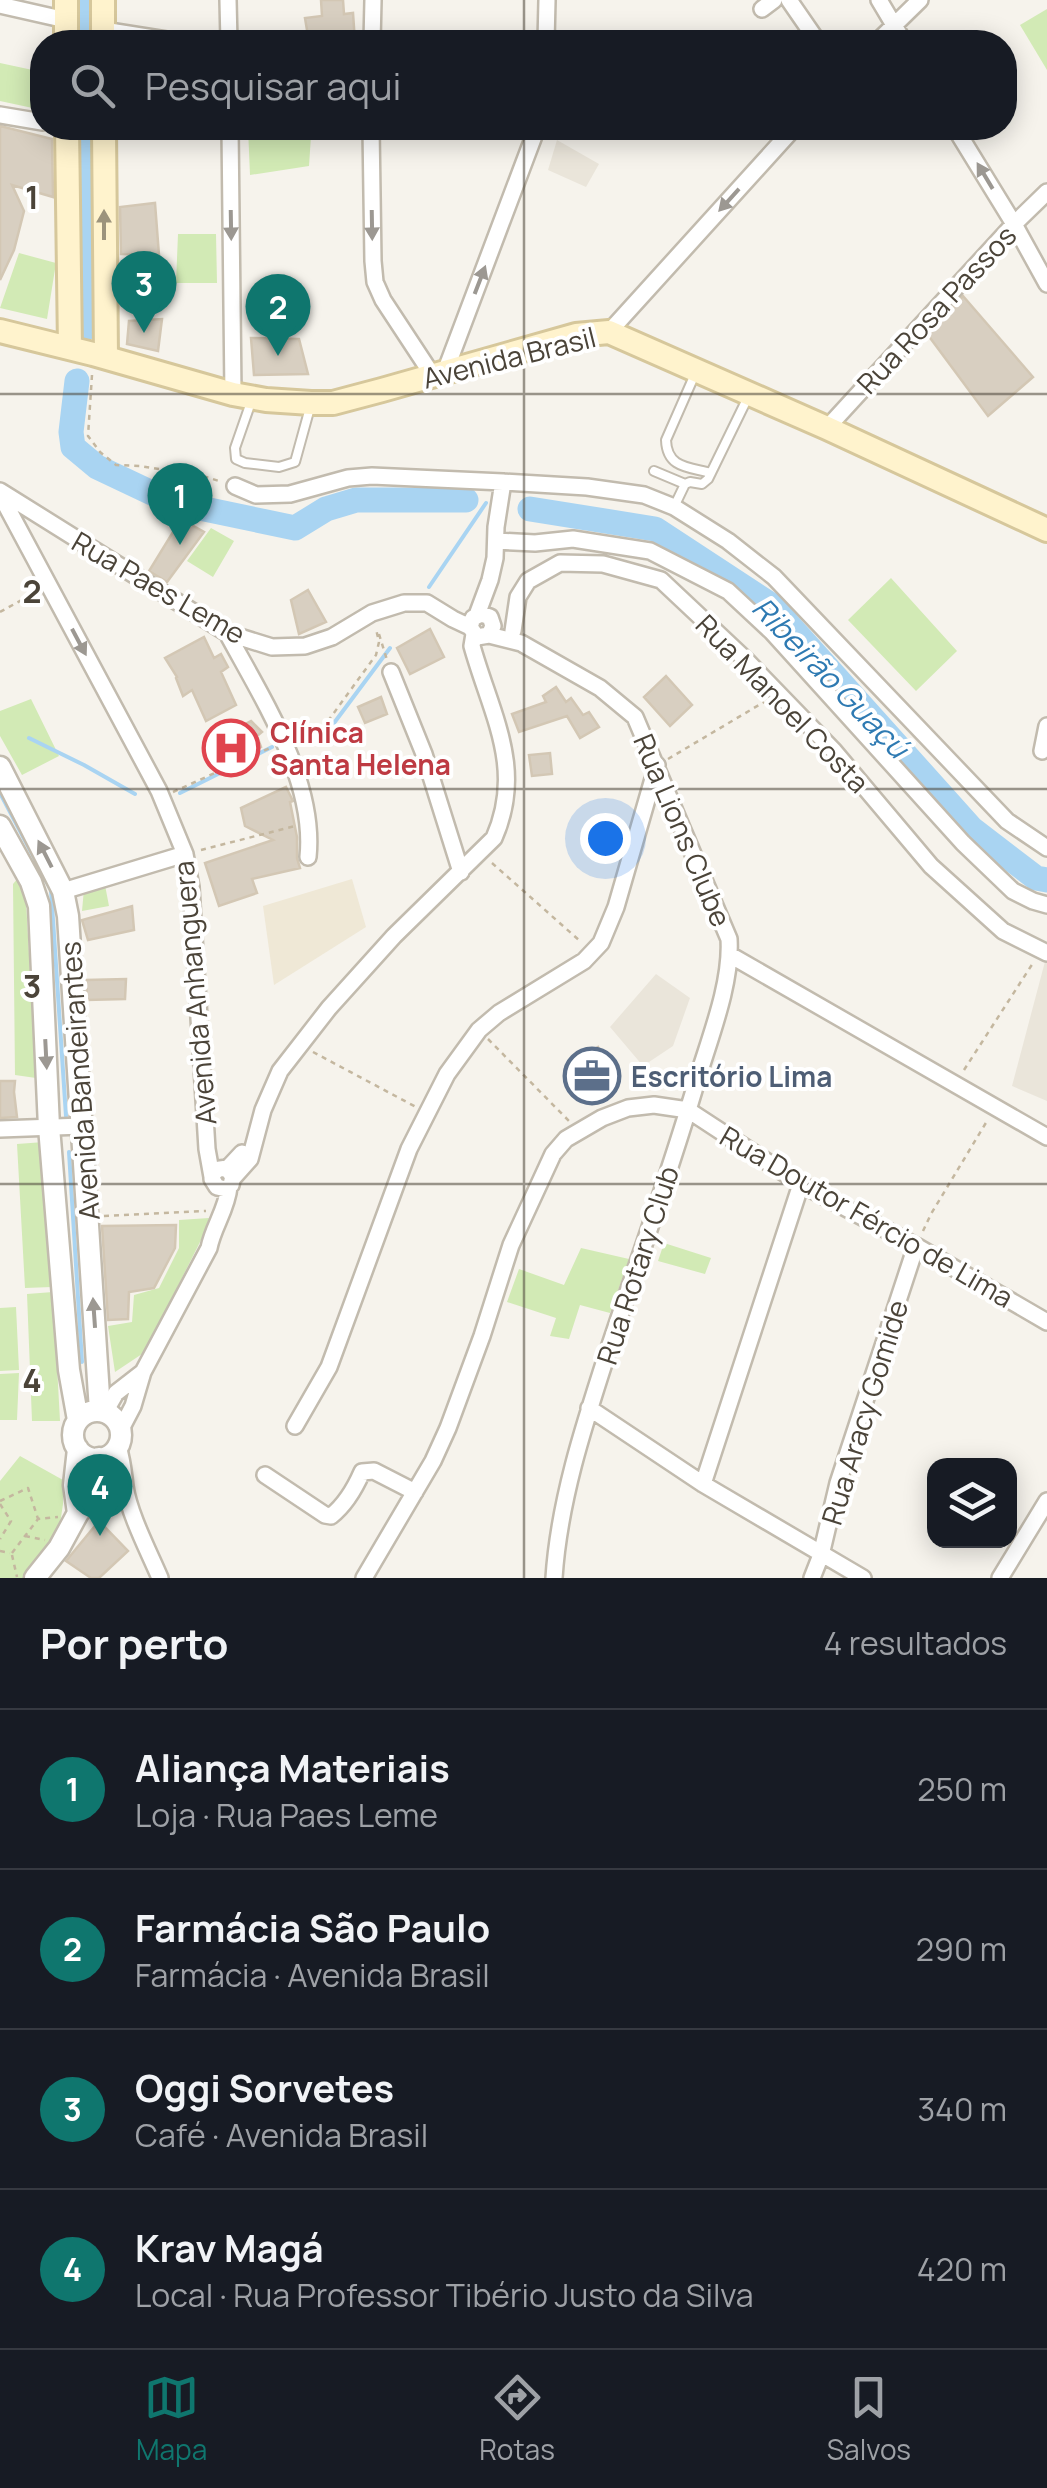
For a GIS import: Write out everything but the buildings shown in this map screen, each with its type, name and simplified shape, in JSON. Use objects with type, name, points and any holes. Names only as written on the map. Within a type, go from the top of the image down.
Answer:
[{"type":"main road","points":[[103,0],[104,30]]},
{"type":"main road","points":[[67,140],[70,348]]},
{"type":"main road","points":[[100,355],[104,140]]},
{"type":"main road","name":"Avenida Brasil","points":[[3,335],[100,355],[243,396],[334,403],[576,335],[609,332],[1047,530]]},
{"type":"street","points":[[228,0],[229,30]]},
{"type":"street","points":[[372,30],[373,0]]},
{"type":"street","points":[[546,30],[547,0]]},
{"type":"street","points":[[790,0],[810,30]]},
{"type":"street","points":[[878,0],[896,30]]},
{"type":"street","points":[[890,30],[920,0]]},
{"type":"street","points":[[0,5],[66,21]]},
{"type":"street","points":[[0,115],[30,120]]},
{"type":"street","points":[[231,140],[243,396]]},
{"type":"street","points":[[371,140],[375,282],[383,300],[439,374]]},
{"type":"street","points":[[439,374],[531,140]]},
{"type":"street","points":[[609,332],[781,140]]},
{"type":"street","points":[[962,140],[1047,284]]},
{"type":"street","name":"Rua Rosa Passos","points":[[827,428],[1047,192]]},
{"type":"street","points":[[234,486],[256,496],[290,494],[348,478],[372,476],[503,482],[587,487],[644,496],[674,507],[728,540],[774,578],[1007,821],[1047,848]]},
{"type":"street","points":[[35,1578],[59,1548],[92,1490],[133,1406],[143,1372],[210,1248],[212,1211],[223,1180],[250,1158],[262,1110],[280,1072],[394,936],[494,838],[503,817],[507,759],[480,666],[503,482]]},
{"type":"street","name":"Avenida Anhanguera","points":[[0,492],[162,797],[185,854],[191,887],[207,1149],[223,1180]]},
{"type":"street","name":"Rua Paes Leme","points":[[0,492],[227,633],[272,647],[306,646],[404,603],[461,608],[482,626]]},
{"type":"street","points":[[496,534],[535,543],[573,539],[650,550],[728,591],[772,632],[963,843],[1013,891],[1047,905]]},
{"type":"street","name":"Rua Manoel Costa","points":[[517,637],[518,597],[528,580],[560,563],[603,564],[661,580],[834,751],[931,866],[1002,931],[1044,952]]},
{"type":"street","name":"Rua Lions Clube","points":[[482,626],[517,637],[600,688],[636,717],[725,928],[730,955],[1047,1137]]},
{"type":"street","points":[[227,633],[291,755],[310,838],[308,857]]},
{"type":"street","points":[[391,672],[424,754],[461,872]]},
{"type":"street","points":[[1042,751],[1047,726]]},
{"type":"street","points":[[294,1426],[329,1367],[409,1149],[447,1074],[479,1030],[499,1013],[584,961],[601,943],[616,907],[657,765]]},
{"type":"street","name":"Avenida Bandeirantes","points":[[0,767],[63,891],[68,916],[102,1411]]},
{"type":"street","name":"Avenida Bandeirantes","points":[[3,840],[32,882],[39,906],[49,1127],[70,1370],[78,1420]]},
{"type":"street","points":[[63,891],[185,854]]},
{"type":"street","name":"Rua Rotary Club","points":[[559,1575],[557,1539],[589,1408],[688,1110],[730,955]]},
{"type":"street","points":[[364,1578],[448,1428],[512,1245],[553,1154],[578,1130],[628,1108],[654,1105],[688,1110]]},
{"type":"street","name":"Rua Doutor Fércio de Lima","points":[[688,1110],[802,1184],[1047,1322]]},
{"type":"street","points":[[0,1129],[82,1126]]},
{"type":"street","points":[[211,1237],[225,1207],[223,1180]]},
{"type":"street","points":[[703,1484],[802,1184]]},
{"type":"street","name":"Rua Aracy Gomide","points":[[812,1578],[838,1483],[916,1246]]},
{"type":"street","points":[[102,1411],[116,1393],[143,1372]]},
{"type":"street","points":[[589,1408],[703,1484],[864,1578]]},
{"type":"street","points":[[77,1514],[74,1485],[78,1449],[74,1429],[88,1412],[102,1411],[112,1416],[110,1448],[125,1468],[126,1487],[140,1532],[160,1578]]},
{"type":"street","points":[[78,1449],[92,1458],[110,1448]]},
{"type":"street","points":[[265,1474],[331,1516],[355,1488],[362,1472],[374,1471],[414,1492]]},
{"type":"street","points":[[1000,1578],[1047,1501]]},
{"type":"lane","points":[[697,370],[666,440],[666,451],[678,464],[711,472]]},
{"type":"lane","points":[[654,470],[684,484],[702,484],[749,394]]},
{"type":"lane","points":[[243,396],[235,455],[240,462],[279,467],[298,457],[311,403]]},
{"type":"lane","points":[[674,507],[684,484]]},
{"type":"path","points":[[100,355],[88,436],[100,452],[116,465],[203,476],[234,486]]},
{"type":"path","points":[[0,612],[49,585]]},
{"type":"path","points":[[372,614],[391,672]]},
{"type":"path","points":[[328,720],[379,650],[372,614]]},
{"type":"path","points":[[657,765],[778,693]]},
{"type":"path","points":[[162,797],[284,741]]},
{"type":"path","points":[[185,854],[307,822]]},
{"type":"path","points":[[479,852],[592,952]]},
{"type":"path","points":[[955,1084],[1044,952]]},
{"type":"path","points":[[479,1030],[578,1130]]},
{"type":"path","points":[[301,1046],[426,1112]]},
{"type":"path","points":[[916,1246],[930,1214],[996,1107]]},
{"type":"path","points":[[88,1216],[212,1211]]},
{"type":"path","points":[[0,1540],[10,1521],[0,1502],[28,1488],[38,1519]]},
{"type":"path","points":[[17,1578],[12,1553],[38,1519],[77,1514]]},
{"type":"path","points":[[0,1551],[12,1553]]},
{"type":"shaded area","points":[[557,140],[599,164],[586,187],[548,170]]},
{"type":"shaded area","points":[[352,879],[366,927],[274,985],[263,906]]},
{"type":"shaded area","points":[[1047,954],[1047,1101],[1012,1086]]},
{"type":"shaded area","points":[[656,974],[690,998],[673,1046],[643,1066],[610,1027]]},
{"type":"green space","points":[[1047,9],[1047,70],[1020,25]]},
{"type":"green space","points":[[0,63],[30,69],[30,107],[0,101]]},
{"type":"green space","points":[[249,140],[311,140],[309,166],[250,175]]},
{"type":"green space","points":[[178,234],[216,234],[217,283],[176,283]]},
{"type":"green space","points":[[19,253],[56,263],[47,319],[0,308]]},
{"type":"green space","points":[[211,528],[234,541],[213,577],[187,561]]},
{"type":"green space","points":[[891,578],[957,651],[916,691],[848,620]]},
{"type":"green space","points":[[31,699],[59,756],[22,775],[0,736],[0,711]]},
{"type":"green space","points":[[19,877],[26,901],[36,1078],[15,1075],[13,884]]},
{"type":"green space","points":[[105,885],[109,906],[82,911],[84,889]]},
{"type":"green space","points":[[44,1142],[52,1287],[25,1288],[17,1144]]},
{"type":"green space","points":[[209,1218],[145,1352],[115,1372],[108,1326],[132,1322],[134,1295],[159,1288],[179,1248],[179,1220]]},
{"type":"green space","points":[[664,1243],[711,1258],[705,1274],[658,1261]]},
{"type":"green space","points":[[581,1248],[629,1259],[610,1313],[580,1305],[569,1339],[550,1336],[556,1318],[507,1302],[519,1269],[564,1285]]},
{"type":"green space","points":[[53,1292],[60,1421],[32,1421],[27,1294]]},
{"type":"green space","points":[[16,1307],[19,1370],[0,1371],[0,1308]]},
{"type":"green space","points":[[19,1373],[17,1420],[0,1420],[0,1374]]},
{"type":"green space","points":[[20,1456],[63,1480],[57,1545],[26,1578],[0,1578],[0,1481]]},
{"type":"waterway","name":"Ribeirão Guaçú","points":[[78,0],[79,30]]},
{"type":"waterway","name":"Ribeirão Guaçú","points":[[80,140],[83,330]]},
{"type":"waterway","name":"Ribeirão Guaçú","points":[[77,381],[73,447],[97,467],[171,502],[295,528],[326,509],[356,500],[466,500]]},
{"type":"waterway","points":[[429,587],[486,503]]},
{"type":"waterway","name":"Ribeirão Guaçú","points":[[530,509],[655,529],[771,605],[972,829],[1036,878],[1047,880]]},
{"type":"waterway","points":[[302,741],[334,723],[390,648]]},
{"type":"waterway","points":[[29,738],[135,794]]},
{"type":"waterway","points":[[180,793],[272,747]]},
{"type":"waterway","points":[[0,793],[51,890],[66,1116]]},
{"type":"waterway","points":[[69,1152],[82,1362]]},
{"type":"place","name":"Oggi Sorvetes","points":[[144,333]]},
{"type":"place","name":"Farmácia São Paulo","points":[[278,356]]},
{"type":"place","name":"Aliança Materiais","points":[[180,545]]},
{"type":"place","name":"Clínica Santa Helena","points":[[231,748]]},
{"type":"place","name":"Escritório Lima","points":[[592,1076]]},
{"type":"place","name":"Krav Magá","points":[[100,1536]]}]
